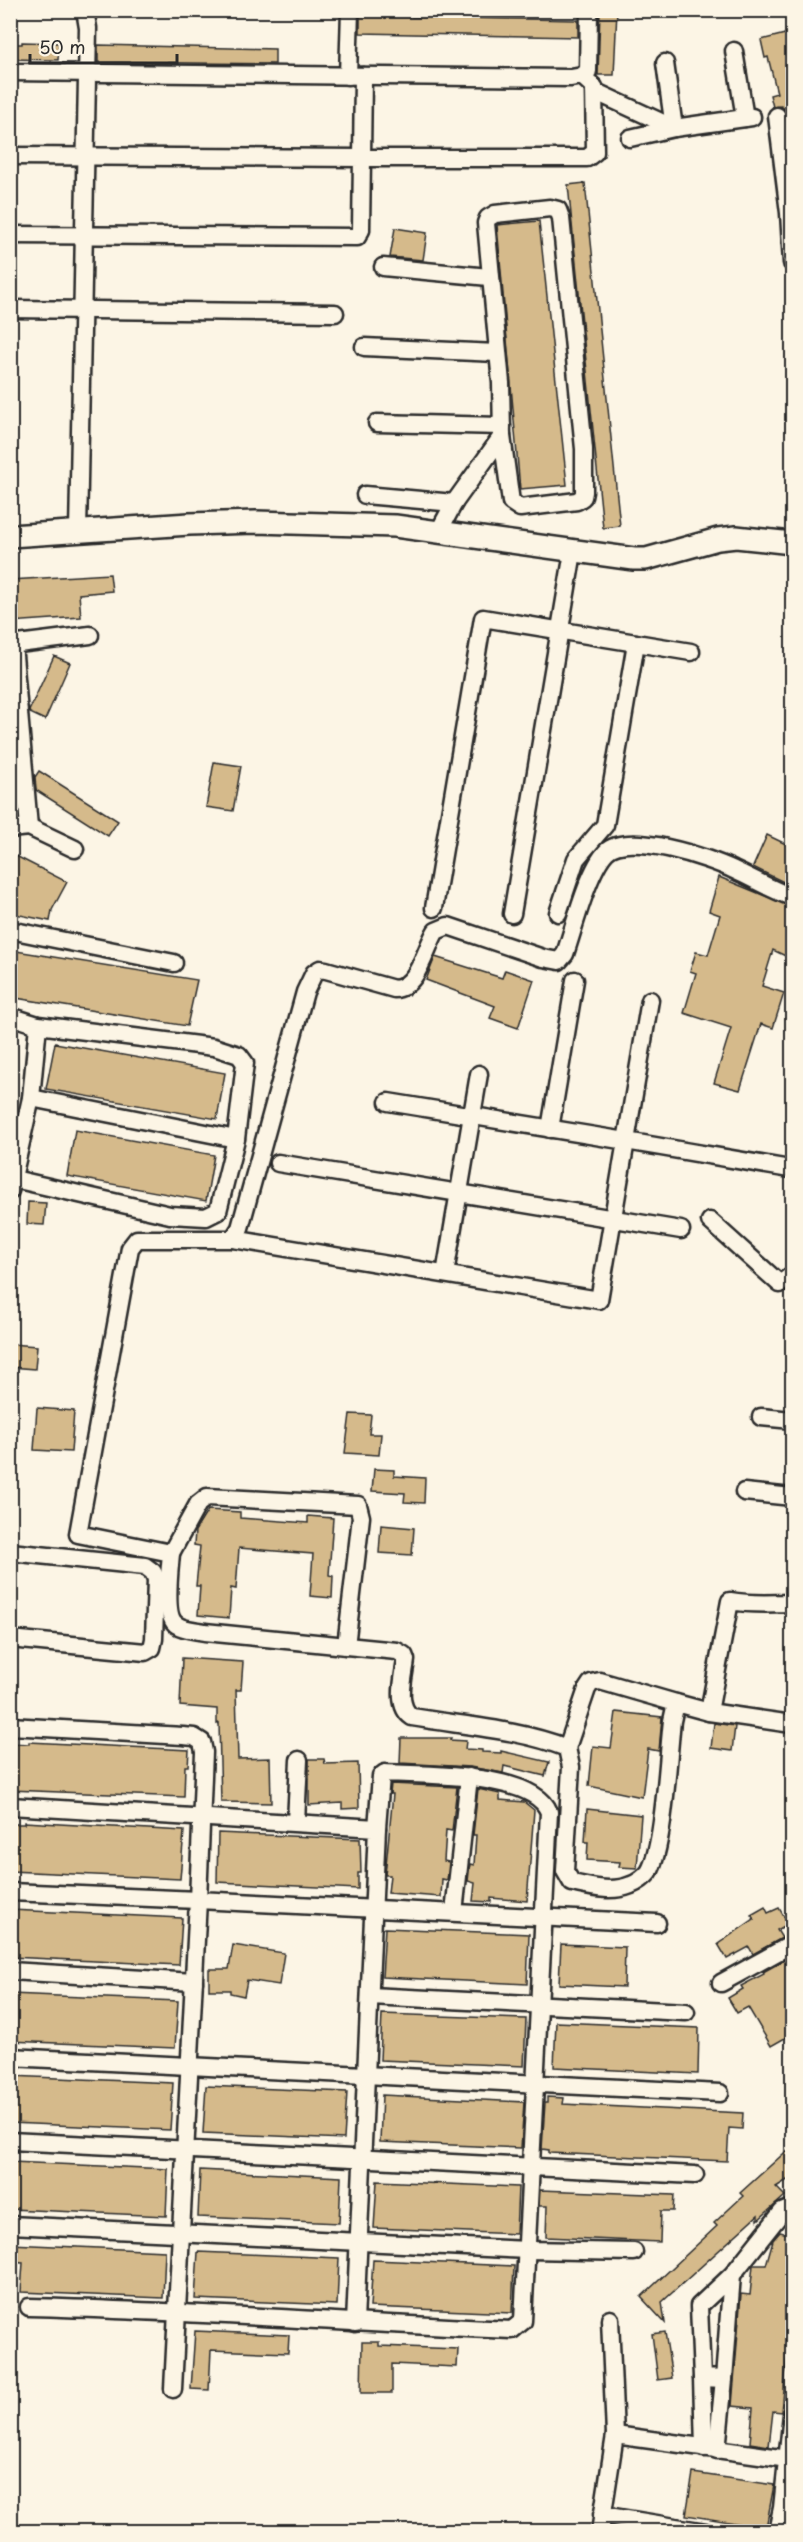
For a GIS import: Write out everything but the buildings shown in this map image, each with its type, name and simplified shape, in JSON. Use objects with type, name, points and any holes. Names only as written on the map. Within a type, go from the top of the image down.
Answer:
[{"type":"street","points":[[78,532],[88,28],[85,10]]},
{"type":"street","points":[[10,235],[357,237],[361,230],[362,158],[350,10]]},
{"type":"street","points":[[10,72],[571,78],[582,76],[588,71],[589,10]]},
{"type":"street","points":[[630,138],[674,128],[748,117],[734,51]]},
{"type":"street","points":[[665,63],[674,128]]},
{"type":"street","points":[[10,156],[586,159],[595,152],[594,87],[582,76]]},
{"type":"street","points":[[594,91],[674,128]]},
{"type":"street","points":[[777,116],[791,212],[792,263]]},
{"type":"street","points":[[550,208],[558,210],[561,218],[584,449],[583,497],[577,501],[520,508],[512,505],[502,431],[497,353],[489,277],[486,223],[488,218],[495,214],[550,208]]},
{"type":"street","points":[[383,267],[489,277]]},
{"type":"street","points":[[10,309],[334,313]]},
{"type":"street","points":[[364,347],[497,353]]},
{"type":"street","points":[[376,423],[502,431]]},
{"type":"street","points":[[439,531],[454,503],[502,431]]},
{"type":"street","points":[[365,495],[454,503]]},
{"type":"street","points":[[10,536],[189,524],[256,522],[395,526],[634,559],[646,559],[718,539],[736,537],[792,543]]},
{"type":"street","points":[[512,914],[573,552]]},
{"type":"street","points":[[434,908],[483,618],[692,652]]},
{"type":"street","points":[[29,827],[12,645],[90,635]]},
{"type":"street","points":[[558,914],[576,859],[605,825],[636,643]]},
{"type":"street","points":[[10,829],[29,827],[75,849]]},
{"type":"street","points":[[233,1239],[240,1228],[305,992],[314,973],[320,969],[394,989],[403,988],[411,983],[436,931],[448,926],[552,961],[559,960],[565,954],[596,866],[611,848],[628,843],[660,846],[732,869],[774,891],[792,897]]},
{"type":"street","points":[[10,930],[174,963]]},
{"type":"street","points":[[550,1129],[576,980]]},
{"type":"street","points":[[171,1552],[78,1534],[127,1259],[130,1248],[137,1239],[233,1239],[599,1300],[650,1000]]},
{"type":"street","points":[[10,1016],[38,1024],[201,1044],[239,1055],[246,1066],[236,1138],[218,1211],[206,1217],[170,1215],[12,1185],[31,1098],[38,1024]]},
{"type":"street","points":[[445,1274],[479,1074]]},
{"type":"street","points":[[31,1098],[236,1138]]},
{"type":"street","points":[[388,1102],[790,1169]]},
{"type":"street","points":[[278,1163],[681,1230]]},
{"type":"street","points":[[710,1221],[780,1284],[792,1275]]},
{"type":"street","points":[[761,1417],[792,1420]]},
{"type":"street","points":[[744,1492],[792,1497]]},
{"type":"street","points":[[346,1646],[361,1517],[358,1505],[207,1497],[198,1504],[171,1552],[169,1610],[174,1623],[179,1627],[205,1632],[346,1646],[397,1651],[404,1655],[406,1660],[402,1704],[406,1713],[412,1717],[519,1734],[544,1739],[567,1748]]},
{"type":"street","points":[[10,1552],[145,1566],[153,1572],[156,1579],[154,1639],[152,1648],[145,1652],[10,1639]]},
{"type":"street","points":[[709,1712],[730,1600],[752,1605],[792,1603]]},
{"type":"street","points":[[676,1703],[659,1836],[654,1861],[648,1873],[632,1885],[618,1889],[572,1883],[566,1876],[571,1767],[567,1748],[586,1689],[591,1683],[600,1681],[709,1712],[792,1724]]},
{"type":"street","points":[[10,1726],[183,1736],[202,1742],[204,1752],[202,1817],[172,2389]]},
{"type":"street","points":[[296,1822],[299,1760]]},
{"type":"street","points":[[29,2307],[177,2311],[355,2323],[512,2330],[520,2325],[525,2317],[549,1812],[547,1804],[509,1784],[469,1777],[385,1773],[381,1776],[365,2074],[355,2323]]},
{"type":"street","points":[[454,1912],[469,1777]]},
{"type":"street","points":[[10,1806],[377,1827]]},
{"type":"street","points":[[10,1892],[657,1923]]},
{"type":"street","points":[[721,1983],[792,1944]]},
{"type":"street","points":[[10,1971],[194,1982]]},
{"type":"street","points":[[370,1996],[686,2012]]},
{"type":"street","points":[[10,2057],[720,2092]]},
{"type":"street","points":[[10,2141],[695,2175]]},
{"type":"street","points":[[710,2449],[702,2378],[699,2306],[732,2275],[782,2212],[792,2208]]},
{"type":"street","points":[[10,2225],[528,2250],[634,2252]]},
{"type":"street","points":[[710,2449],[724,2379],[732,2275]]},
{"type":"street","points":[[610,2319],[615,2435],[601,2523],[705,2532]]},
{"type":"street","points":[[702,2378],[724,2379]]},
{"type":"street","points":[[777,2532],[787,2509],[792,2414]]},
{"type":"street","points":[[615,2435],[788,2459]]}]
